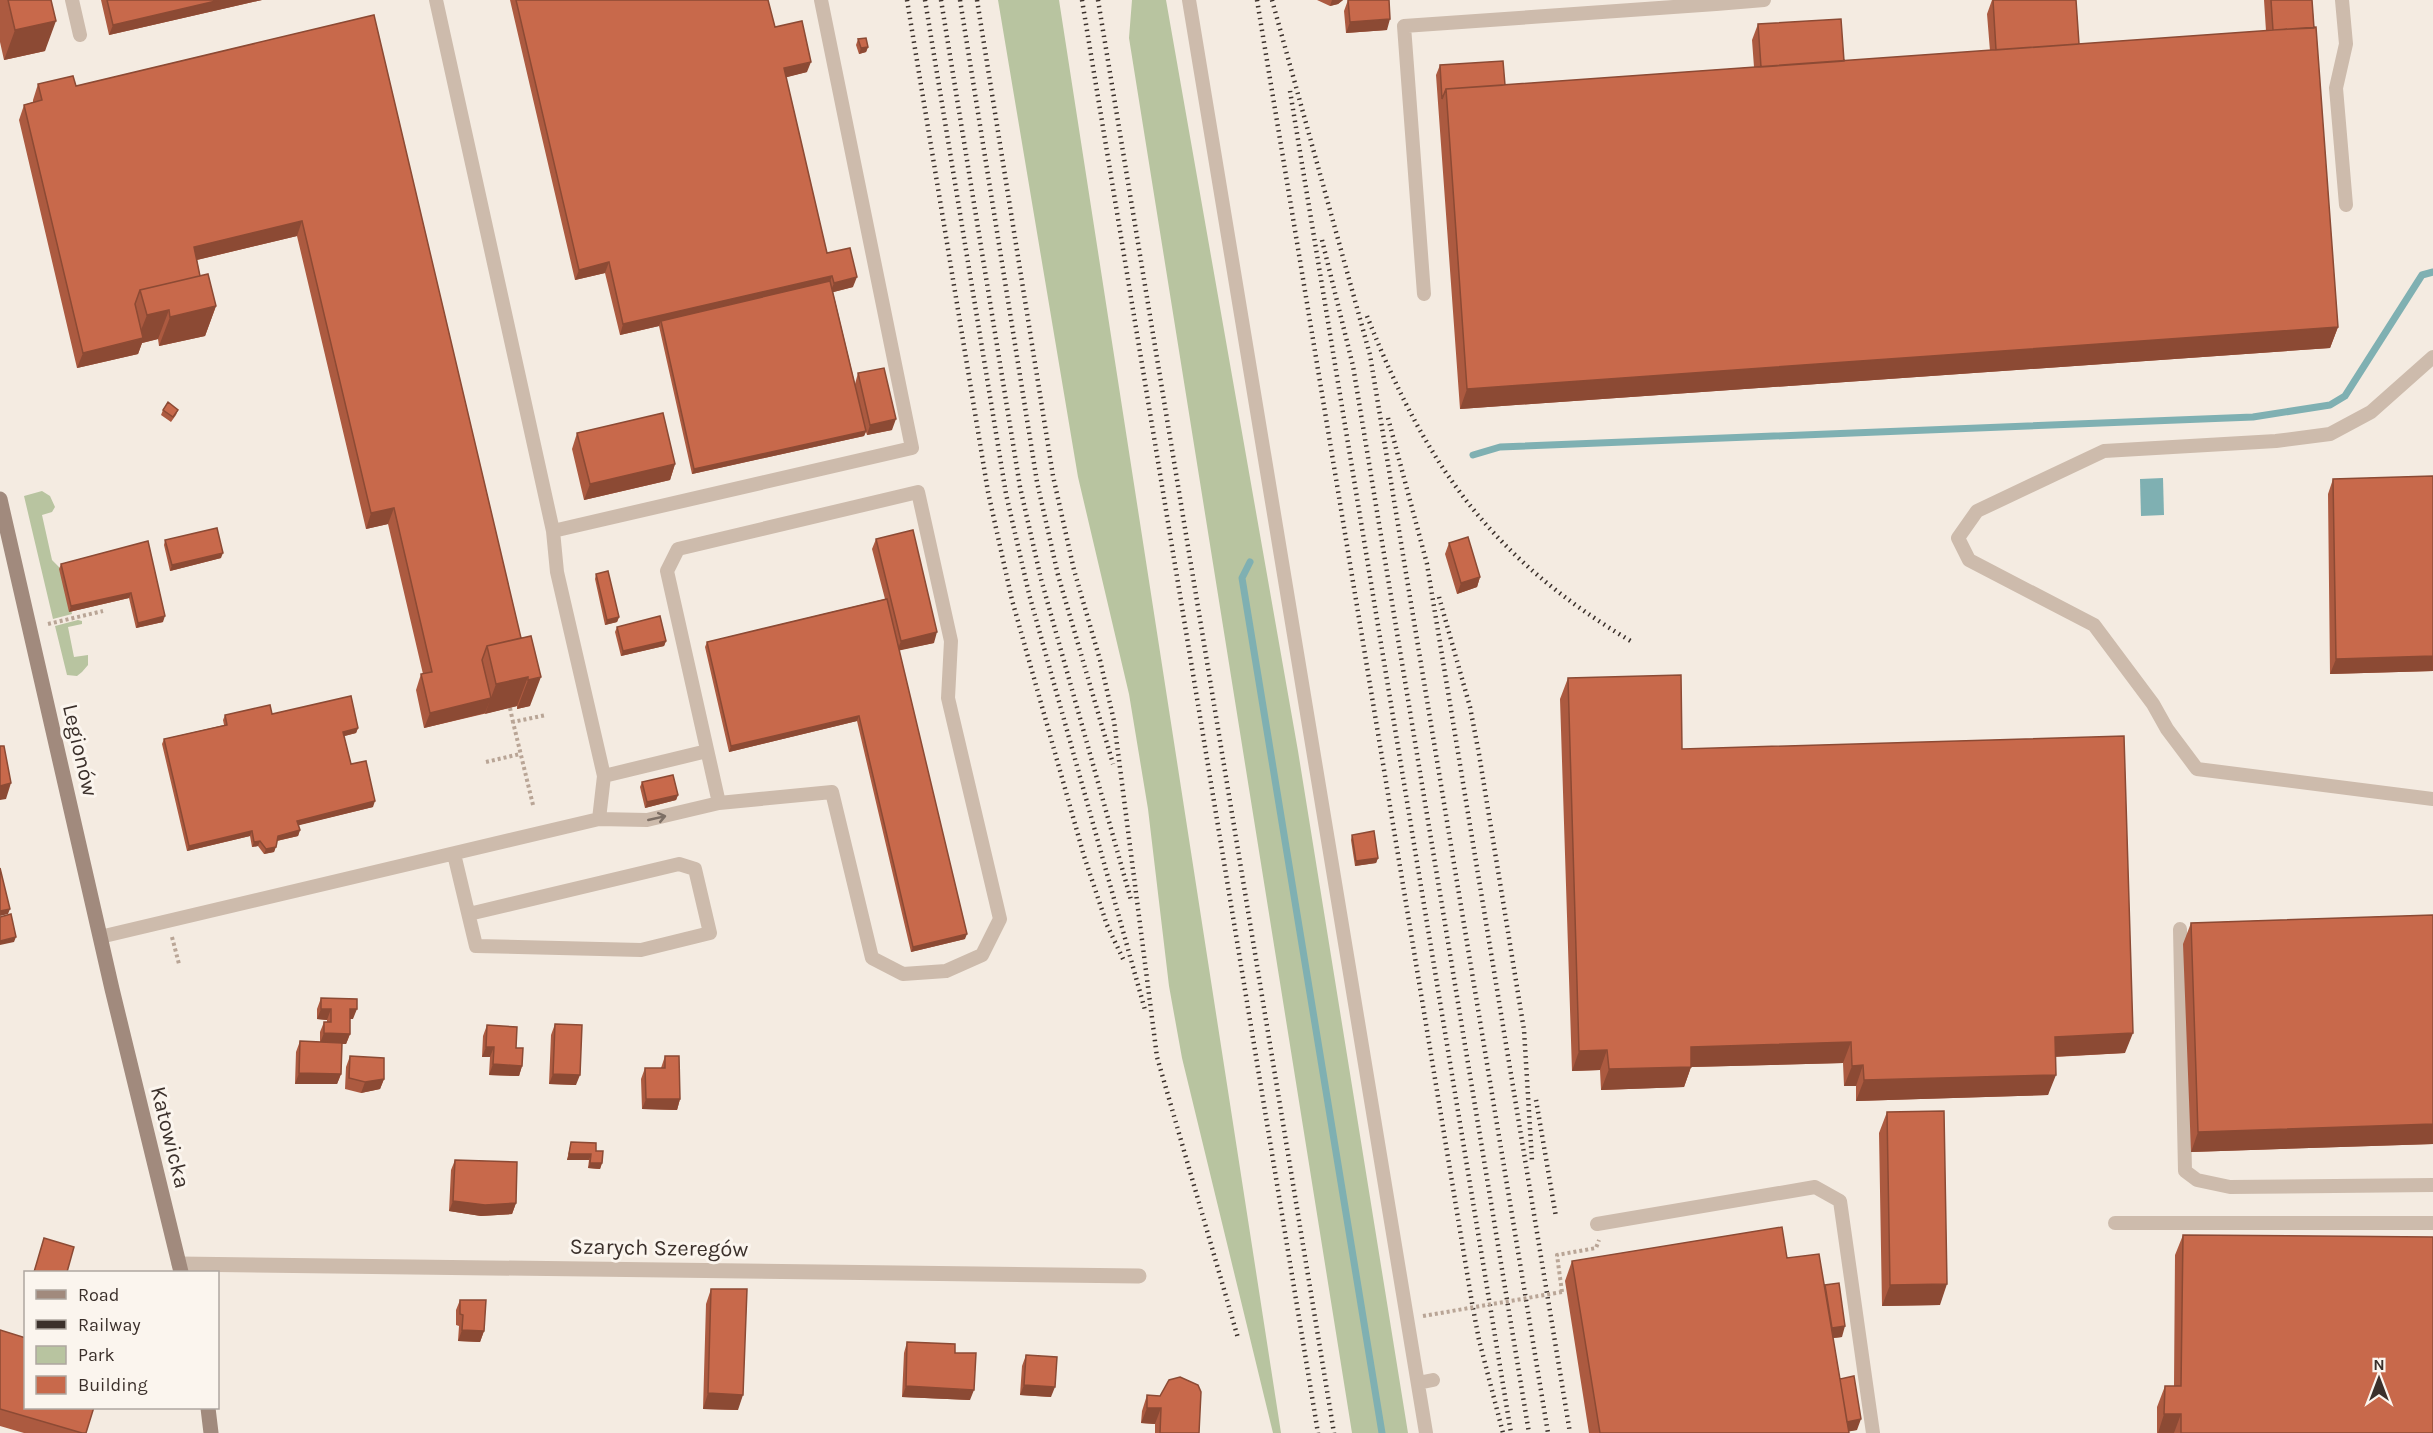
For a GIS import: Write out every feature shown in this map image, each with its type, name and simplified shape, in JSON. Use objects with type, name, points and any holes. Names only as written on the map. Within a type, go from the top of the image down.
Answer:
[{"type":"street","name":"Legionów","points":[[0,500],[6,557],[117,1011]]},
{"type":"street","name":"Katowicka","points":[[117,1011],[180,1268]]},
{"type":"street","name":"Szarych Szeregów","points":[[180,1268],[1138,1276]]},
{"type":"street","points":[[208,1409],[212,1433]]},
{"type":"lane","points":[[72,0],[80,35]]},
{"type":"lane","points":[[436,0],[553,531],[557,572],[604,776],[599,819]]},
{"type":"lane","points":[[553,531],[912,448],[821,0]]},
{"type":"lane","points":[[1189,0],[1426,1433]]},
{"type":"lane","points":[[1424,294],[1404,26],[1764,0]]},
{"type":"lane","points":[[2342,0],[2346,44],[2336,88],[2346,205]]},
{"type":"lane","points":[[2433,357],[2371,412],[2330,434],[2276,441],[2104,451],[1977,511],[1958,538],[1970,560],[2094,625],[2153,704],[2167,729],[2197,769],[2433,799]]},
{"type":"lane","points":[[100,937],[599,819],[647,820],[719,803],[832,792],[872,958],[903,974],[946,972],[982,955],[1000,919],[948,698],[951,641],[918,492],[678,549],[667,571],[719,803]]},
{"type":"lane","points":[[604,776],[707,751]]},
{"type":"lane","points":[[454,854],[476,946],[641,950],[710,933],[695,869],[679,864],[469,915]]},
{"type":"lane","points":[[2180,929],[2186,1171],[2197,1180],[2230,1187],[2433,1185]]},
{"type":"lane","points":[[1597,1224],[1815,1187],[1840,1201],[1873,1433]]},
{"type":"lane","points":[[2115,1222],[2433,1223]]},
{"type":"lane","points":[[1418,1383],[1433,1380]]},
{"type":"path","points":[[47,624],[103,611]]},
{"type":"path","points":[[510,708],[533,805]]},
{"type":"path","points":[[513,722],[546,715]]},
{"type":"path","points":[[486,762],[520,754]]},
{"type":"path","points":[[173,941],[179,964]]},
{"type":"path","points":[[1423,1316],[1562,1292],[1557,1255],[1584,1250]]},
{"type":"green space","points":[[998,0],[1059,0],[1281,1433],[1273,1433],[1182,1058],[1169,986],[1148,809],[1129,694],[1078,477]]},
{"type":"green space","points":[[1132,0],[1166,0],[1298,751],[1408,1433],[1352,1433],[1129,38]]},
{"type":"green space","points":[[42,491],[50,496],[55,507],[52,512],[42,515],[52,560],[62,570],[72,614],[53,619],[24,496]]},
{"type":"green space","points":[[82,621],[82,624],[68,627],[74,657],[88,655],[88,665],[77,676],[67,675],[55,626]]},
{"type":"water","points":[[2163,478],[2164,515],[2141,516],[2140,479]]},
{"type":"building","points":[[8,0],[51,0],[56,21],[15,30]]},
{"type":"building","points":[[107,0],[220,0],[113,25]]},
{"type":"building","points":[[516,0],[768,0],[775,27],[802,21],[811,62],[784,68],[827,253],[850,248],[857,277],[834,283],[832,276],[623,324],[609,262],[579,270]]},
{"type":"building","points":[[1348,0],[1389,0],[1390,19],[1350,22]]},
{"type":"building","points":[[1993,0],[2076,0],[2079,44],[1996,50]]},
{"type":"building","points":[[2271,0],[2312,0],[2314,28],[2273,30]]},
{"type":"building","points":[[374,15],[521,638],[487,646],[482,660],[491,698],[430,713],[421,674],[432,672],[394,508],[371,513],[302,221],[194,247],[200,276],[140,290],[135,304],[143,338],[83,353],[24,105],[42,100],[38,84],[73,76],[76,86]]},
{"type":"building","points":[[1841,19],[1844,61],[1761,67],[1758,24]]},
{"type":"building","points":[[2316,27],[2338,327],[1467,389],[1446,89]]},
{"type":"building","points":[[866,38],[868,47],[861,48],[858,39]]},
{"type":"building","points":[[1503,61],[1505,85],[1446,89],[1442,99],[1440,65]]},
{"type":"building","points":[[208,274],[216,306],[170,317],[169,310],[147,315],[140,290]]},
{"type":"building","points":[[830,281],[866,431],[694,469],[661,321]]},
{"type":"building","points":[[884,368],[896,419],[870,425],[858,373]]},
{"type":"building","points":[[168,402],[178,410],[173,417],[163,410]]},
{"type":"building","points":[[663,413],[675,464],[590,484],[577,433]]},
{"type":"building","points":[[2433,476],[2433,656],[2336,659],[2333,479]]},
{"type":"building","points":[[217,528],[223,553],[172,565],[165,540]]},
{"type":"building","points":[[913,530],[937,632],[901,641],[876,539]]},
{"type":"building","points":[[1468,537],[1480,577],[1461,583],[1449,543]]},
{"type":"building","points":[[148,541],[165,616],[138,623],[131,593],[71,606],[61,564]]},
{"type":"building","points":[[608,571],[619,617],[607,620],[596,574]]},
{"type":"building","points":[[887,599],[967,934],[913,947],[859,716],[731,746],[707,642]]},
{"type":"building","points":[[660,616],[666,641],[623,651],[617,627]]},
{"type":"building","points":[[531,636],[541,677],[528,680],[528,677],[496,684],[487,646]]},
{"type":"building","points":[[1681,675],[1682,749],[2124,736],[2133,1033],[2055,1037],[2056,1075],[1864,1080],[1863,1065],[1852,1066],[1851,1042],[1691,1047],[1691,1067],[1609,1069],[1607,1050],[1579,1051],[1568,678]]},
{"type":"building","points":[[351,696],[358,728],[343,732],[351,764],[366,761],[375,801],[297,821],[300,830],[278,836],[276,847],[266,849],[260,841],[254,842],[252,831],[189,846],[164,739],[227,725],[225,715],[270,705],[272,714]]},
{"type":"building","points":[[0,746],[4,746],[11,783],[0,786]]},
{"type":"building","points":[[673,775],[678,795],[647,802],[642,782]]},
{"type":"building","points":[[1374,831],[1378,858],[1356,861],[1352,835]]},
{"type":"building","points":[[0,868],[10,909],[0,911]]},
{"type":"building","points":[[11,914],[16,937],[0,941],[0,917]]},
{"type":"building","points":[[2433,915],[2433,1124],[2198,1132],[2191,923]]},
{"type":"building","points":[[321,998],[357,999],[357,1009],[350,1009],[350,1034],[324,1033],[324,1022],[331,1022],[331,1009],[321,1009]]},
{"type":"building","points":[[555,1024],[582,1025],[580,1075],[553,1074]]},
{"type":"building","points":[[487,1025],[517,1027],[516,1048],[523,1048],[522,1066],[493,1064],[494,1047],[486,1047]]},
{"type":"building","points":[[300,1041],[342,1043],[341,1074],[299,1073]]},
{"type":"building","points":[[350,1056],[384,1058],[384,1079],[365,1082],[349,1078]]},
{"type":"building","points":[[665,1056],[679,1056],[680,1099],[646,1099],[645,1068],[665,1068]]},
{"type":"building","points":[[1944,1111],[1947,1284],[1890,1285],[1887,1112]]},
{"type":"building","points":[[571,1142],[596,1143],[596,1151],[603,1151],[602,1163],[590,1163],[591,1154],[569,1154]]},
{"type":"building","points":[[455,1160],[517,1162],[516,1203],[485,1205],[453,1201]]},
{"type":"building","points":[[1782,1227],[1787,1258],[1819,1254],[1849,1433],[1600,1433],[1572,1261]]},
{"type":"building","points":[[2183,1235],[2433,1237],[2433,1433],[2181,1433],[2181,1414],[2164,1414],[2165,1386],[2181,1386]]},
{"type":"building","points":[[44,1238],[74,1247],[67,1271],[34,1271]]},
{"type":"building","points":[[1839,1283],[1845,1326],[1832,1328],[1825,1285]]},
{"type":"building","points":[[711,1289],[747,1289],[743,1395],[708,1393]]},
{"type":"building","points":[[460,1300],[486,1300],[484,1331],[462,1330],[463,1315],[460,1314]]},
{"type":"building","points":[[0,1330],[24,1337],[24,1409],[93,1409],[86,1433],[82,1433],[0,1409]]},
{"type":"building","points":[[907,1342],[955,1344],[955,1353],[976,1353],[974,1390],[906,1386]]},
{"type":"building","points":[[1026,1355],[1057,1357],[1055,1387],[1024,1385]]},
{"type":"building","points":[[1854,1376],[1861,1419],[1847,1422],[1840,1379]]},
{"type":"building","points":[[1180,1377],[1198,1385],[1201,1392],[1199,1433],[1160,1433],[1161,1408],[1147,1408],[1147,1395],[1160,1396],[1169,1380]]},
{"type":"waterway","points":[[1473,455],[1500,447],[2253,417],[2330,405],[2345,396],[2422,275],[2433,272]]},
{"type":"waterway","points":[[1250,562],[1242,578],[1382,1433]]},
{"type":"railway","points":[[907,0],[988,492],[1012,600],[1084,856],[1107,925],[1125,963]]},
{"type":"railway","points":[[925,0],[1006,494],[1029,594],[1145,1010]]},
{"type":"railway","points":[[941,0],[1020,487],[1041,579],[1131,900]]},
{"type":"railway","points":[[960,0],[1037,482],[1058,575],[1113,764]]},
{"type":"railway","points":[[977,0],[1053,476],[1074,570],[1100,660],[1114,721],[1157,1057],[1238,1338]]},
{"type":"railway","points":[[1082,0],[1318,1433]]},
{"type":"railway","points":[[1098,0],[1334,1433]]},
{"type":"railway","points":[[1257,0],[1472,1303],[1503,1433]]},
{"type":"railway","points":[[1272,0],[1370,355],[1548,1433]]},
{"type":"railway","points":[[1290,91],[1511,1433]]},
{"type":"railway","points":[[1322,240],[1353,366],[1529,1433]]},
{"type":"railway","points":[[1367,316],[1414,419],[1440,464],[1470,505],[1503,543],[1541,578],[1584,611],[1634,643]]},
{"type":"railway","points":[[1388,418],[1427,564],[1570,1433]]},
{"type":"railway","points":[[1439,597],[1470,707],[1479,754],[1524,1030],[1532,1161]]},
{"type":"railway","points":[[1536,1100],[1556,1217]]}]
